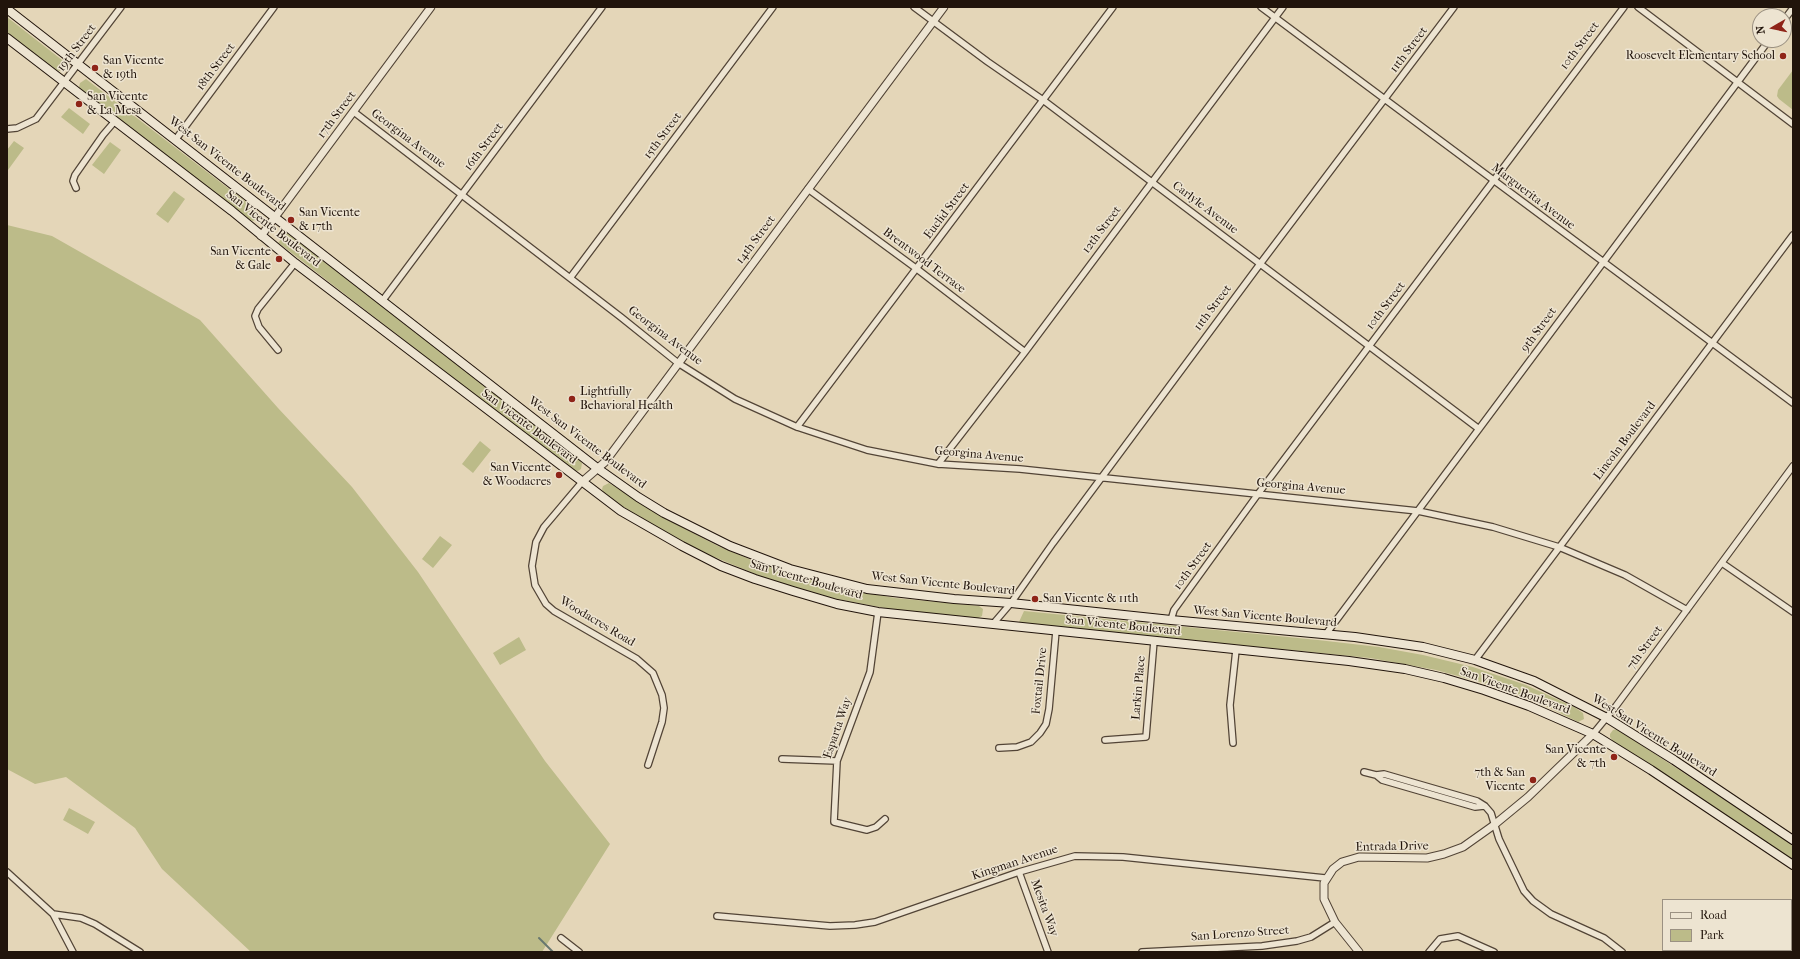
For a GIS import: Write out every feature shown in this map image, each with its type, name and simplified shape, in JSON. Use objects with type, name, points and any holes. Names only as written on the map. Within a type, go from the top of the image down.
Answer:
[{"type":"main road","name":"West San Vicente Boulevard","points":[[7,9],[597,468],[638,497],[730,546],[790,569],[866,589],[954,599],[1011,603],[1171,620],[1326,634],[1389,641],[1448,652],[1534,681],[1607,718],[1793,840]]},
{"type":"main road","name":"San Vicente Boulevard","points":[[7,38],[295,263],[620,511],[653,531],[721,566],[800,594],[837,604],[878,612],[1349,661],[1405,669],[1444,678],[1529,706],[1593,734],[1651,770],[1793,865]]},
{"type":"street","name":"19th Street","points":[[7,129],[17,128],[36,119],[121,7]]},
{"type":"street","name":"18th Street","points":[[176,139],[274,7]]},
{"type":"street","name":"17th Street","points":[[261,236],[430,7]]},
{"type":"street","name":"16th Street","points":[[383,300],[602,7]]},
{"type":"street","name":"15th Street","points":[[570,278],[773,7]]},
{"type":"street","name":"Carlyle Avenue","points":[[914,7],[988,62],[1043,100],[1479,429]]},
{"type":"street","name":"14th Street","points":[[582,482],[604,462],[944,7]]},
{"type":"street","name":"Euclid Street","points":[[797,427],[1113,7]]},
{"type":"street","name":"Marguerita Avenue","points":[[1261,7],[1793,403]]},
{"type":"street","name":"12th Street","points":[[938,464],[1025,352],[1283,7]]},
{"type":"street","name":"11th Street","points":[[993,624],[1011,603],[1100,479],[1454,7]]},
{"type":"street","name":"10th Street","points":[[1171,620],[1174,610],[1258,494],[1624,7]]},
{"type":"street","points":[[1638,7],[1793,124]]},
{"type":"street","name":"9th Street","points":[[1326,634],[1763,48]]},
{"type":"street","name":"Georgina Avenue","points":[[354,112],[462,194],[678,363],[735,399],[797,427],[867,450],[938,464],[1020,469],[1100,479],[1418,511],[1492,527],[1559,547],[1625,575],[1687,610]]},
{"type":"street","points":[[76,188],[73,184],[75,176],[96,145],[115,121]]},
{"type":"street","name":"Brentwood Terrace","points":[[808,189],[917,269],[1025,352]]},
{"type":"street","name":"Lincoln Boulevard","points":[[1475,660],[1793,235]]},
{"type":"street","points":[[278,350],[259,327],[256,316],[258,309],[295,263]]},
{"type":"street","name":"7th Street","points":[[1494,825],[1528,797],[1593,734],[1607,718],[1793,466]]},
{"type":"street","name":"Woodacres Road","points":[[582,482],[544,527],[536,542],[532,566],[535,585],[546,604],[554,611],[637,659],[653,673],[662,695],[664,708],[662,722],[648,765]]},
{"type":"street","points":[[1722,563],[1793,612]]},
{"type":"street","name":"Esparta Way","points":[[878,612],[870,672],[836,761],[834,822],[867,830],[876,826],[885,819]]},
{"type":"street","name":"Foxtail Drive","points":[[999,748],[1018,747],[1031,742],[1046,724],[1049,709],[1056,631]]},
{"type":"street","name":"Larkin Place","points":[[1105,740],[1146,737],[1154,641]]},
{"type":"street","points":[[1233,743],[1230,705],[1236,650]]},
{"type":"street","points":[[782,759],[836,761]]},
{"type":"street","points":[[1364,772],[1376,775],[1384,774],[1428,790],[1477,801],[1485,806],[1490,813],[1499,839],[1524,891],[1532,901],[1551,914],[1604,938],[1622,952]]},
{"type":"street","name":"Entrada Drive","points":[[1325,878],[1342,862],[1355,858],[1416,859],[1444,854],[1463,847],[1494,825]]},
{"type":"street","name":"Kingman Avenue","points":[[717,916],[822,925],[855,925],[875,922],[1018,872],[1075,856],[1096,856],[1325,878]]},
{"type":"street","points":[[7,872],[53,914],[73,952]]},
{"type":"street","name":"Mesita Way","points":[[1018,872],[1048,952]]},
{"type":"street","points":[[1325,878],[1323,888],[1324,899],[1335,922],[1359,952]]},
{"type":"street","points":[[53,914],[81,918],[95,924],[140,952]]},
{"type":"street","name":"San Lorenzo Street","points":[[1142,952],[1262,946],[1297,942],[1317,934],[1335,922]]},
{"type":"street","points":[[1429,952],[1440,939],[1458,936],[1494,952]]},
{"type":"street","points":[[561,938],[579,952]]},
{"type":"green space","points":[[7,17],[62,60],[65,64],[64,68],[60,71],[55,70],[7,33]]},
{"type":"green space","points":[[1793,70],[1793,110],[1777,96],[1778,90]]},
{"type":"green space","points":[[86,79],[254,208],[258,214],[257,218],[253,221],[248,219],[82,91],[79,87],[80,83]]},
{"type":"green space","points":[[69,108],[90,124],[83,134],[61,117]]},
{"type":"green space","points":[[14,141],[24,148],[8,170],[7,150]]},
{"type":"green space","points":[[110,142],[121,150],[104,174],[92,165]]},
{"type":"green space","points":[[174,191],[185,199],[168,223],[156,214]]},
{"type":"green space","points":[[7,225],[52,236],[200,320],[278,408],[352,487],[418,572],[545,761],[610,844],[542,952],[251,952],[162,869],[135,828],[66,777],[35,784],[7,769]]},
{"type":"green space","points":[[287,233],[580,460],[582,463],[581,469],[578,471],[572,470],[278,243]]},
{"type":"green space","points":[[480,441],[491,450],[473,473],[462,464]]},
{"type":"green space","points":[[609,483],[664,518],[718,546],[761,564],[805,579],[851,590],[895,598],[979,606],[983,609],[982,616],[976,619],[906,612],[832,598],[772,581],[700,551],[642,519],[604,494],[602,489],[603,486]]},
{"type":"green space","points":[[440,536],[452,545],[433,568],[422,559]]},
{"type":"green space","points":[[1024,611],[1318,640],[1379,647],[1423,655],[1473,667],[1526,685],[1574,707],[1583,713],[1584,719],[1578,722],[1536,701],[1480,682],[1436,670],[1370,658],[1021,623],[1019,622]]},
{"type":"green space","points":[[519,637],[526,650],[500,665],[493,653]]},
{"type":"green space","points":[[1617,729],[1793,845],[1793,860],[1613,741],[1610,734],[1613,730]]},
{"type":"green space","points":[[69,808],[95,822],[88,834],[63,820]]},
{"type":"waterway","points":[[539,938],[553,952]]},
{"type":"place","name":"Roosevelt Elementary School","points":[[1783,56]]},
{"type":"place","name":"San Vicente & 19th","points":[[95,68]]},
{"type":"place","name":"San Vicente & La Mesa","points":[[79,104]]},
{"type":"place","name":"San Vicente & 17th","points":[[291,220]]},
{"type":"place","name":"San Vicente & Gale","points":[[279,259]]},
{"type":"place","name":"Lightfully Behavioral Health","points":[[572,399]]},
{"type":"place","name":"San Vicente & Woodacres","points":[[559,475]]},
{"type":"place","name":"San Vicente & 11th","points":[[1035,599]]},
{"type":"place","name":"San Vicente & 7th","points":[[1614,757]]},
{"type":"place","name":"7th & San Vicente","points":[[1533,780]]}]
